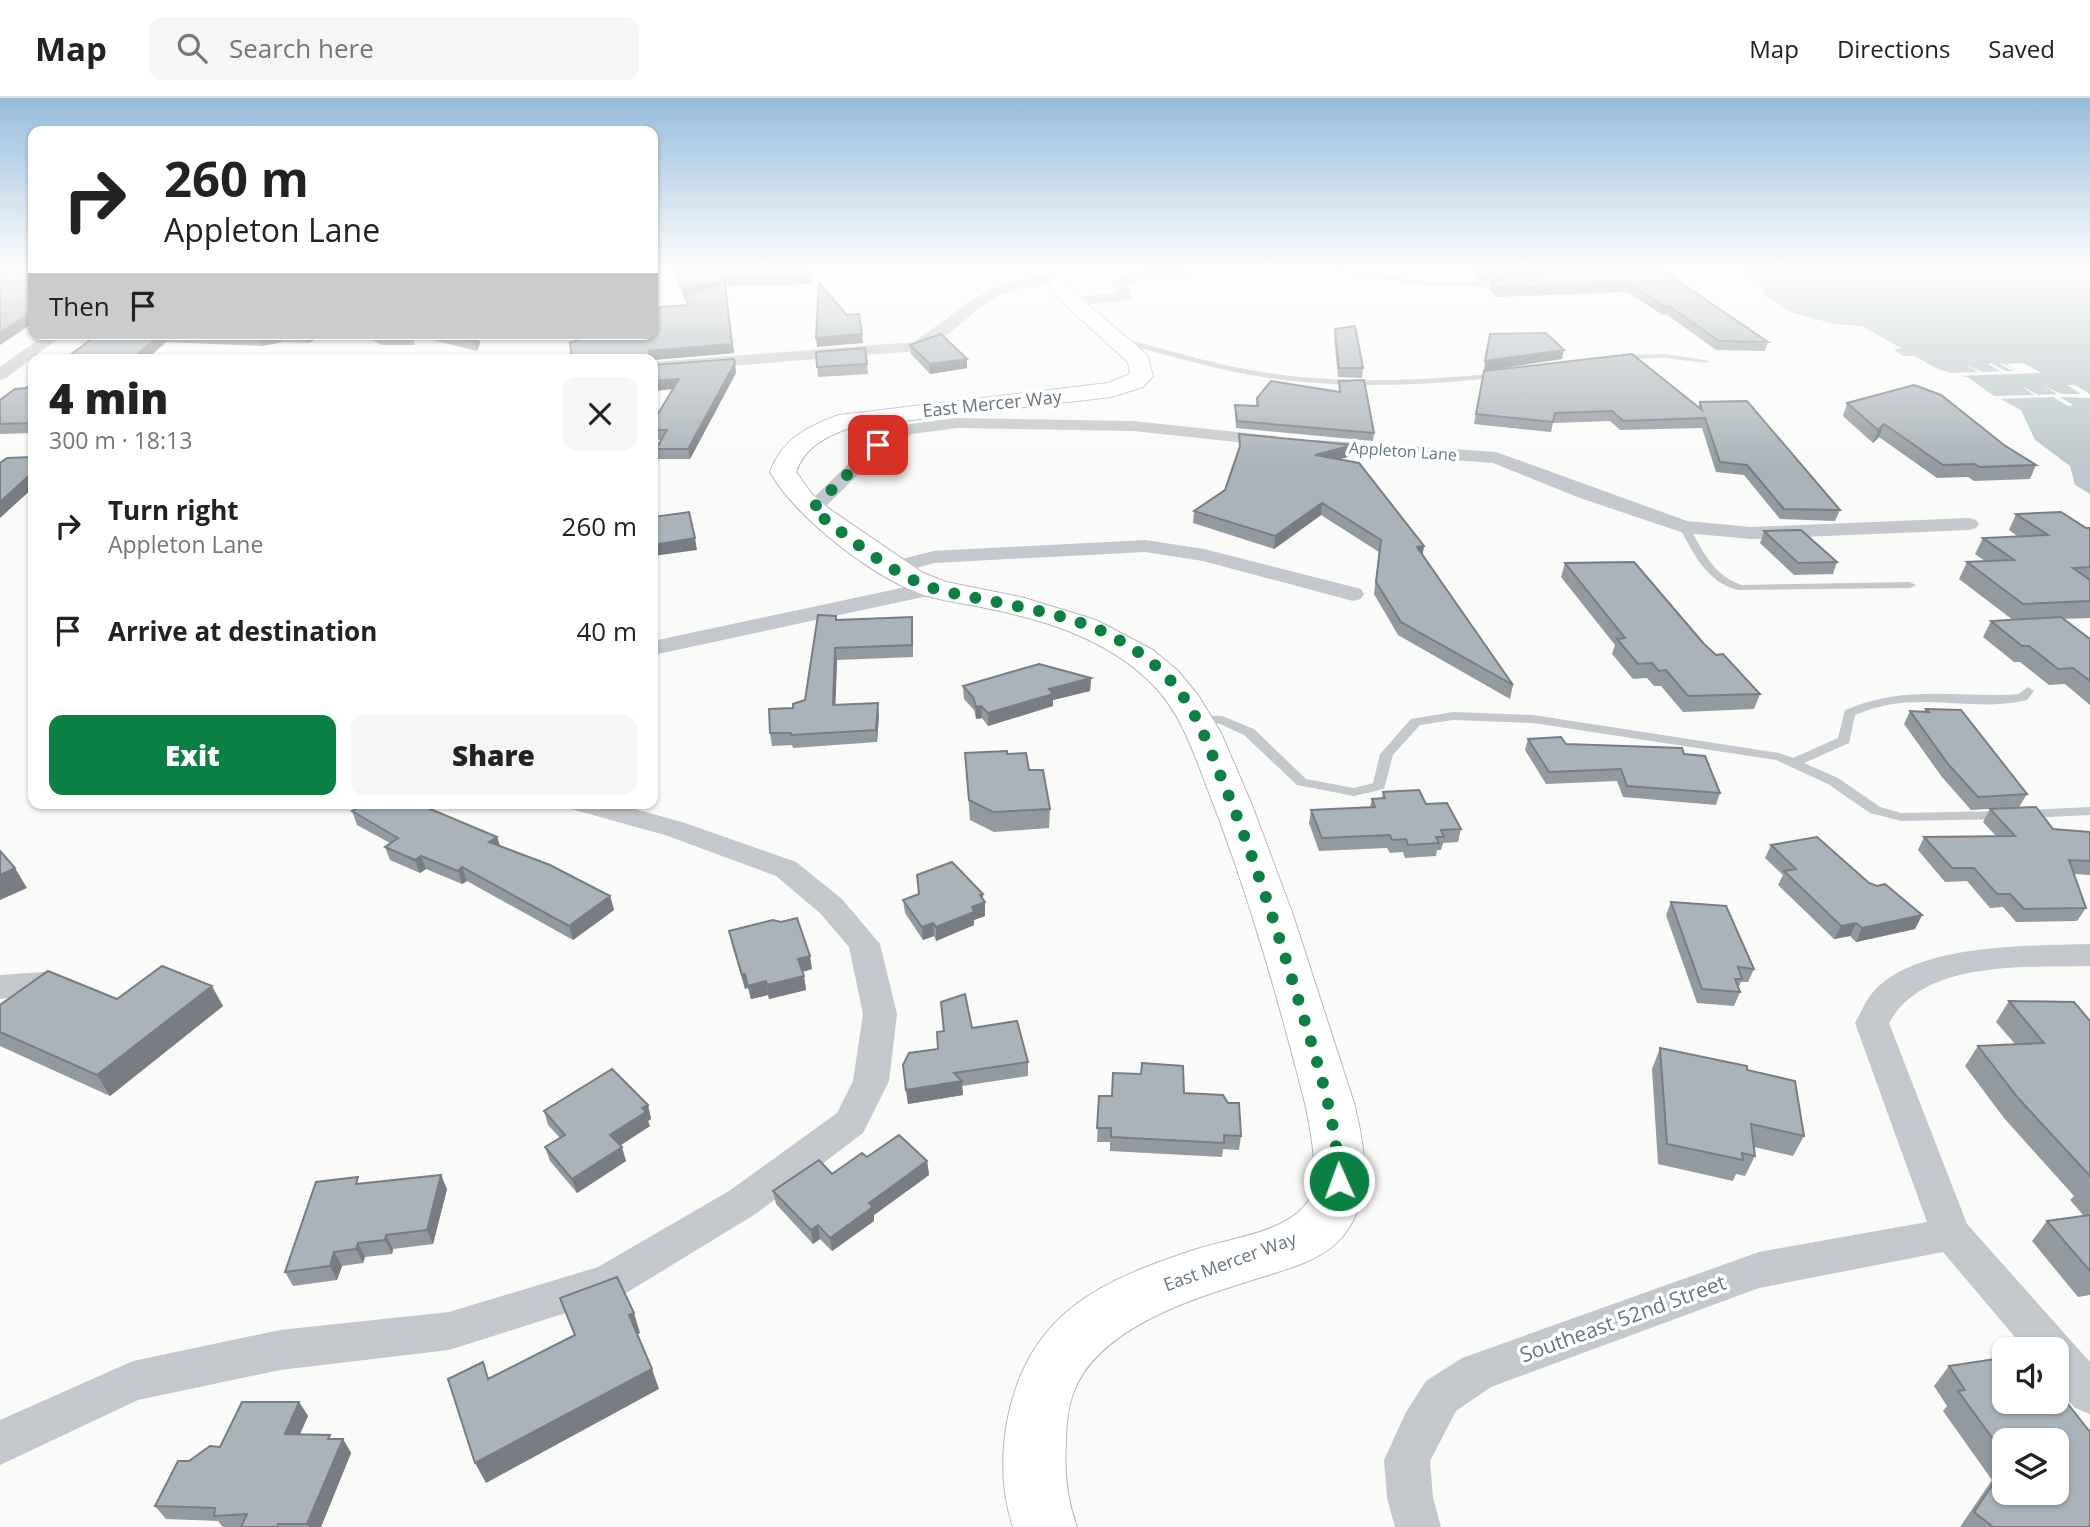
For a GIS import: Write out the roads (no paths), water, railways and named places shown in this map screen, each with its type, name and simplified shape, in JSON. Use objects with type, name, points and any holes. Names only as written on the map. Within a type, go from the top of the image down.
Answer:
[{"type":"street","points":[[658,367],[917,346],[938,335]]},
{"type":"street","name":"East Mercer Way","points":[[1045,1527],[1038,1510],[1034,1460],[1037,1412],[1051,1368],[1086,1326],[1143,1293],[1283,1246],[1313,1231],[1331,1211],[1339,1181],[1338,1147],[1331,1110],[1279,932],[1239,819],[1195,719],[1177,688],[1154,665],[1118,639],[1032,609],[934,588],[880,560],[795,496],[783,472],[786,457],[799,444],[824,429],[874,416],[1059,397],[1125,387],[1142,376],[1142,369],[1139,360],[1113,337]]},
{"type":"street","points":[[29,354],[48,340]]},
{"type":"street","points":[[0,375],[28,354]]},
{"type":"street","name":"Appleton Lane","points":[[812,509],[878,445],[908,429],[957,423],[1133,426],[1295,443],[1496,458],[1587,494],[1684,527],[1751,533],[1969,524]]},
{"type":"street","points":[[895,568],[933,556],[1145,546],[1204,555],[1353,594]]},
{"type":"street","points":[[658,647],[934,588]]},
{"type":"street","points":[[0,1443],[133,1381],[280,1350],[449,1331],[609,1282],[743,1202],[850,1123],[871,1081],[880,1014],[864,944],[831,906],[786,869],[675,829],[603,809]]},
{"type":"street","points":[[2041,1337],[1951,1234],[1872,1023],[1876,1009],[1892,989],[1929,972],[1970,961],[2090,955]]},
{"type":"street","points":[[0,987],[44,984]]},
{"type":"street","name":"Southeast 52nd Street","points":[[1418,1527],[1410,1498],[1407,1460],[1422,1427],[1441,1396],[1477,1372],[1759,1270],[1951,1234]]},
{"type":"street","points":[[2069,1370],[2090,1393]]},
{"type":"lane","points":[[1113,337],[1177,355],[1271,376],[1388,382],[1450,380],[1517,372]]},
{"type":"lane","points":[[1609,357],[1665,356],[1706,361]]},
{"type":"lane","points":[[1684,527],[1709,569],[1726,585],[1741,588],[1910,585]]},
{"type":"lane","points":[[1793,763],[1844,740],[1849,713],[1871,702],[1903,696],[2008,699],[2023,697],[2028,691]]},
{"type":"lane","points":[[1195,719],[1222,720],[1249,732],[1302,782],[1354,792],[1379,786],[1387,754],[1416,722],[1453,716],[1534,719],[1779,757],[1833,781],[1875,810],[1901,817],[2090,811]]}]
